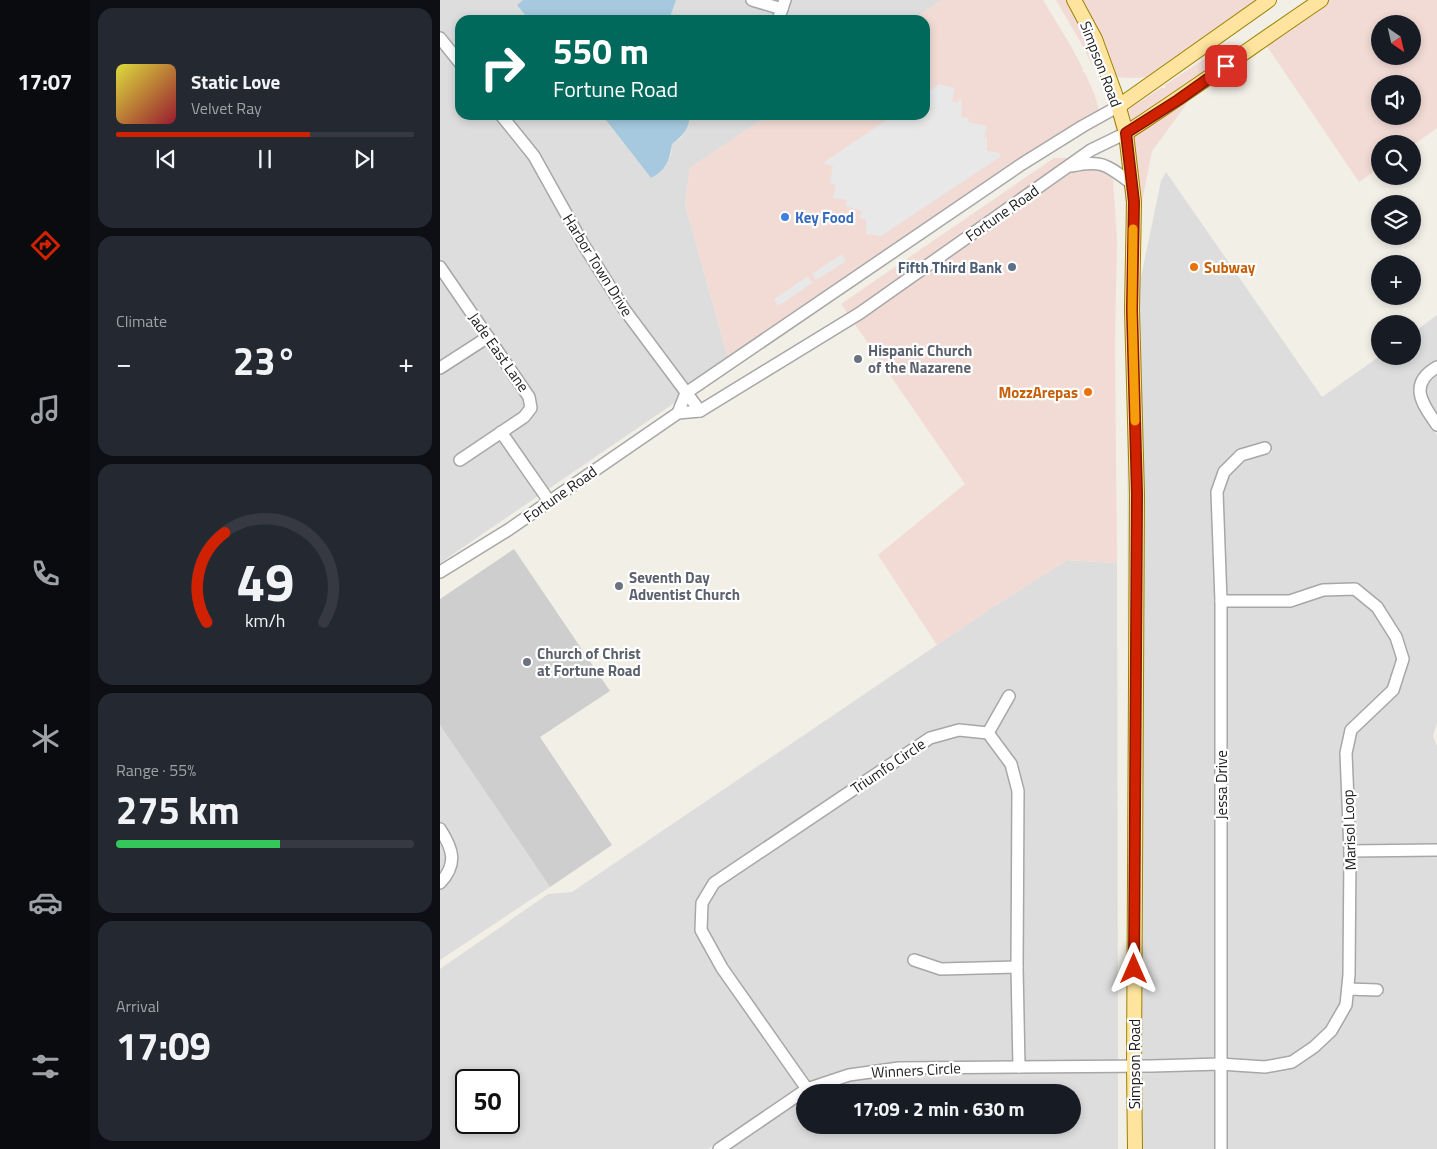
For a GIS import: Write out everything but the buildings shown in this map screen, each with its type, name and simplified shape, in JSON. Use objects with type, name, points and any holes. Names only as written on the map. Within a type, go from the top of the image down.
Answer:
[{"type":"main road","name":"Simpson Road","points":[[1074,0],[1095,39],[1118,106],[1126,133],[1134,202],[1132,310],[1137,494],[1135,1149]]},
{"type":"main road","name":"Fortune Road","points":[[1118,106],[1268,0]]},
{"type":"main road","name":"Fortune Road","points":[[1126,133],[1178,100],[1321,0]]},
{"type":"street","points":[[752,0],[782,10]]},
{"type":"street","points":[[440,38],[455,57]]},
{"type":"street","name":"Fortune Road","points":[[686,394],[1022,164],[1118,106]]},
{"type":"street","name":"Harbor Town Drive","points":[[505,120],[534,156],[583,244],[624,309],[700,411]]},
{"type":"street","name":"Fortune Road","points":[[440,572],[485,545],[678,413],[700,411],[817,340],[873,304],[1091,150],[1126,133]]},
{"type":"street","points":[[1068,167],[1087,162],[1103,164],[1131,183]]},
{"type":"street","name":"Jade East Lane","points":[[440,267],[529,397],[531,408],[524,417],[460,460]]},
{"type":"street","points":[[440,368],[488,337]]},
{"type":"street","points":[[1437,366],[1426,375],[1422,382],[1420,397],[1422,404],[1437,426]]},
{"type":"street","points":[[678,413],[686,394]]},
{"type":"street","points":[[501,432],[549,501]]},
{"type":"street","name":"Jessa Drive","points":[[1221,1149],[1221,601],[1217,492],[1224,472],[1241,455],[1265,448]]},
{"type":"street","name":"Marisol Loop","points":[[1134,1066],[1220,1064],[1265,1067],[1292,1062],[1314,1046],[1331,1030],[1346,1005],[1349,975],[1350,852],[1346,753],[1352,730],[1393,690],[1403,660],[1396,636],[1377,607],[1355,589],[1323,590],[1290,601],[1221,601]]},
{"type":"street","points":[[1008,696],[988,733],[1011,764],[1018,791],[1017,967],[1019,1067]]},
{"type":"street","name":"Triumfo Circle","points":[[803,1084],[722,968],[701,930],[702,903],[714,883],[930,738],[959,730],[988,733]]},
{"type":"street","points":[[440,828],[451,846],[452,854],[449,873],[440,883]]},
{"type":"street","points":[[1350,852],[1437,850]]},
{"type":"street","points":[[914,960],[941,970],[1017,967]]},
{"type":"street","points":[[1348,989],[1377,990]]},
{"type":"street","name":"Winners Circle","points":[[823,1084],[849,1076],[899,1068],[1134,1066]]},
{"type":"street","name":"Winners Circle","points":[[719,1149],[796,1096]]},
{"type":"shaded area","points":[[440,0],[523,0],[517,5],[525,15],[455,15],[455,120],[606,120],[651,178],[671,155],[672,144],[682,137],[690,120],[762,120],[690,168],[685,204],[730,365],[440,563]]},
{"type":"shaded area","points":[[676,0],[942,0],[920,15],[671,15]]},
{"type":"shaded area","points":[[942,0],[1043,0],[1072,48],[1083,69],[1082,71],[1085,73],[1100,114],[730,365],[685,204],[690,168],[762,120],[930,120],[930,15],[920,15]]},
{"type":"shaded area","points":[[1056,0],[1272,0],[1157,77],[1127,78],[1114,77],[1093,66]]},
{"type":"shaded area","points":[[1318,0],[1437,0],[1437,128],[1421,139],[1421,135],[1371,135],[1371,173],[1359,182],[1262,39]]},
{"type":"shaded area","points":[[1224,53],[1152,151],[1127,278],[1124,181],[1120,148],[1113,119],[1161,88],[1165,88],[1165,85],[1212,54]]},
{"type":"shaded area","points":[[939,84],[955,88],[952,101],[958,103],[959,99],[962,100],[961,117],[969,118],[968,122],[987,126],[984,137],[987,138],[987,151],[1000,153],[1000,157],[881,236],[866,234],[866,220],[860,218],[862,211],[846,206],[847,200],[833,198],[836,185],[830,183],[833,166],[823,163],[887,120],[930,120],[930,90]]},
{"type":"shaded area","points":[[1054,158],[1077,158],[1106,170],[1113,179],[1117,239],[1115,346],[1117,563],[1067,560],[937,645],[878,555],[965,484],[841,304]]},
{"type":"shaded area","points":[[1166,172],[1322,397],[1371,362],[1371,365],[1421,365],[1421,327],[1437,315],[1437,360],[1423,370],[1417,378],[1415,396],[1418,407],[1437,435],[1437,723],[1433,736],[1437,746],[1437,844],[1355,846],[1351,754],[1356,733],[1397,694],[1408,662],[1358,585],[1354,583],[1321,584],[1288,596],[1226,595],[1223,494],[1229,475],[1244,460],[1272,452],[1268,442],[1239,449],[1220,467],[1212,492],[1216,600],[1215,1058],[1129,1060],[1127,344],[1161,181]]},
{"type":"shaded area","points":[[842,254],[846,261],[816,280],[812,274]]},
{"type":"shaded area","points":[[808,276],[812,283],[778,306],[774,299]]},
{"type":"shaded area","points":[[1437,373],[1437,416],[1426,397],[1427,384]]},
{"type":"shaded area","points":[[514,549],[610,691],[540,737],[612,845],[550,887],[440,725],[440,599]]},
{"type":"shaded area","points":[[1067,560],[1117,563],[1118,1060],[1024,1061],[1022,973],[1024,792],[995,733],[1016,695],[1006,689],[985,727],[957,725],[927,733],[710,878],[697,899],[696,929],[798,1084],[796,1084],[796,1090],[708,1149],[440,1149],[440,969],[548,894],[572,892],[996,605]]},
{"type":"shaded area","points":[[1354,594],[1373,611],[1391,638],[1397,659],[1388,686],[1348,726],[1341,751],[1345,851],[1344,974],[1341,1003],[1327,1027],[1311,1042],[1290,1056],[1264,1061],[1226,1059],[1227,606],[1290,607],[1324,595]]},
{"type":"shaded area","points":[[440,725],[550,887],[440,960]]},
{"type":"shaded area","points":[[960,736],[986,738],[1006,766],[1013,791],[1012,962],[941,964],[911,953],[908,963],[942,975],[1012,973],[1013,1062],[809,1083],[726,965],[707,929],[707,905],[718,887],[933,743]]},
{"type":"shaded area","points":[[1437,856],[1437,1149],[1227,1149],[1226,1070],[1318,1051],[1352,995],[1383,996],[1382,985],[1354,984],[1356,857]]},
{"type":"shaded area","points":[[1215,1070],[1216,1149],[1129,1149],[1129,1071]]},
{"type":"shaded area","points":[[1118,1071],[1118,1149],[729,1149],[796,1104],[796,1134],[1081,1134],[1081,1084],[841,1084],[900,1074]]},
{"type":"water","points":[[523,0],[676,0],[671,15],[525,15],[517,5]]},
{"type":"water","points":[[606,120],[689,120],[685,132],[672,144],[666,164],[660,172],[651,178]]},
{"type":"slow traffic","points":[[1133,229],[1132,310],[1135,421]]},
{"type":"place","name":"Key Food","points":[[785,217]]},
{"type":"place","name":"Fifth Third Bank","points":[[1012,267]]},
{"type":"place","name":"Subway","points":[[1194,267]]},
{"type":"place","name":"Hispanic Church of the Nazarene","points":[[858,359]]},
{"type":"place","name":"MozzArepas","points":[[1088,392]]},
{"type":"place","name":"Seventh Day Adventist Church","points":[[619,586]]},
{"type":"place","name":"Church of Christ at Fortune Road","points":[[527,662]]},
{"type":"route","points":[[1134,969],[1137,494],[1132,310],[1134,202],[1126,133],[1178,100],[1226,66]]}]
